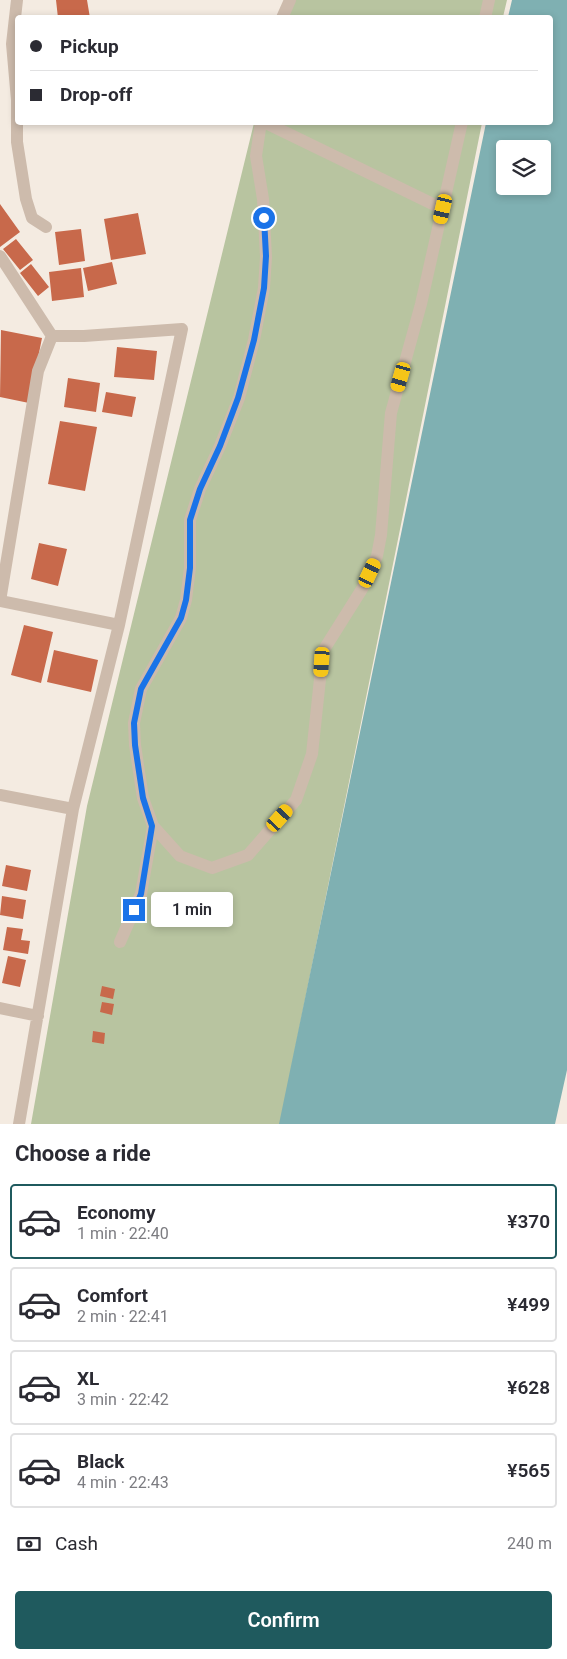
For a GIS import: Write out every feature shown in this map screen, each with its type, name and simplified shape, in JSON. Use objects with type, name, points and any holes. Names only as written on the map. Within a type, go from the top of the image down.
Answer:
[{"type":"street","points":[[15,15],[17,0]]},
{"type":"street","points":[[283,15],[290,0]]},
{"type":"street","points":[[486,15],[489,0]]},
{"type":"street","points":[[15,18],[12,44],[15,78]]},
{"type":"street","points":[[17,125],[17,142],[28,206],[32,218],[46,227]]},
{"type":"street","points":[[261,125],[256,156],[263,199],[266,256],[264,288],[254,340],[238,398],[220,446],[200,489],[190,520],[190,568],[186,600],[181,618],[141,689],[134,723],[135,745],[143,798],[152,826],[180,856],[212,868],[248,855],[296,800],[312,754],[323,651],[362,589],[377,556],[381,535],[391,413],[421,304],[461,125]]},
{"type":"street","points":[[268,125],[443,209]]},
{"type":"street","points":[[0,256],[52,336]]},
{"type":"street","points":[[19,1124],[73,809],[119,625],[182,328],[84,336],[52,336]]},
{"type":"street","points":[[52,336],[38,372],[0,600],[119,625]]},
{"type":"street","points":[[0,795],[73,809]]},
{"type":"street","points":[[120,942],[141,894],[152,826]]},
{"type":"street","points":[[0,1008],[38,1016]]},
{"type":"green space","points":[[284,0],[507,0],[503,15],[281,15]]},
{"type":"green space","points":[[254,125],[482,125],[280,1124],[31,1124],[87,806]]},
{"type":"water","points":[[512,0],[567,0],[567,1070],[555,1124],[279,1124],[486,125],[553,125],[553,15],[508,15]]},
{"type":"building","points":[[56,0],[87,0],[90,15],[58,15]]},
{"type":"building","points":[[0,204],[20,232],[0,247]]},
{"type":"building","points":[[138,213],[146,254],[111,260],[104,219]]},
{"type":"building","points":[[81,229],[85,261],[59,265],[55,232]]},
{"type":"building","points":[[16,239],[33,260],[20,270],[3,249]]},
{"type":"building","points":[[112,262],[117,284],[88,291],[83,268]]},
{"type":"building","points":[[31,264],[49,287],[38,296],[20,273]]},
{"type":"building","points":[[81,268],[84,297],[52,301],[49,272]]},
{"type":"building","points":[[1,330],[42,338],[29,403],[0,397]]},
{"type":"building","points":[[117,347],[157,351],[154,380],[114,377]]},
{"type":"building","points":[[68,378],[100,383],[96,412],[64,407]]},
{"type":"building","points":[[106,392],[136,397],[132,417],[102,412]]},
{"type":"building","points":[[60,421],[97,427],[85,491],[48,484]]},
{"type":"building","points":[[39,543],[67,549],[58,586],[31,579]]},
{"type":"building","points":[[24,625],[53,632],[41,683],[11,675]]},
{"type":"building","points":[[54,650],[98,660],[91,692],[47,682]]},
{"type":"building","points":[[6,865],[31,870],[27,891],[2,886]]},
{"type":"building","points":[[2,896],[26,900],[23,919],[0,915]]},
{"type":"building","points":[[7,927],[23,929],[21,940],[30,941],[28,954],[3,950]]},
{"type":"building","points":[[8,956],[26,960],[20,987],[2,983]]},
{"type":"building","points":[[102,986],[115,989],[113,999],[100,996]]},
{"type":"building","points":[[102,1002],[114,1004],[112,1015],[100,1012]]},
{"type":"building","points":[[93,1031],[105,1033],[104,1044],[92,1042]]},
{"type":"route","points":[[134,910],[141,894],[152,826],[143,798],[135,745],[134,723],[141,689],[181,618],[186,600],[190,568],[190,520],[200,489],[220,446],[238,398],[254,340],[264,288],[266,256],[264,218]]}]
